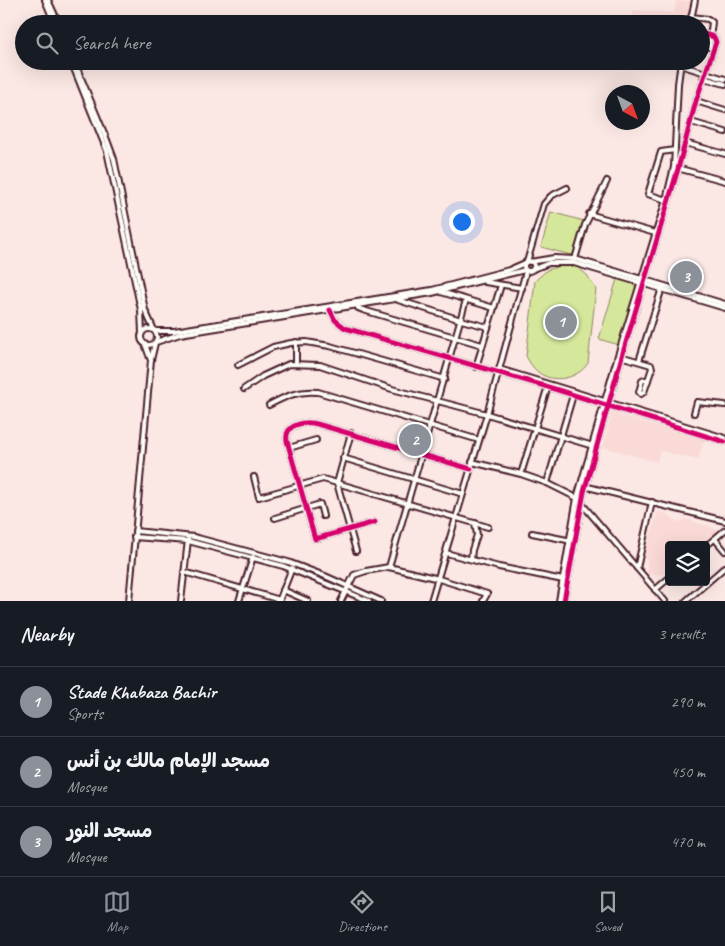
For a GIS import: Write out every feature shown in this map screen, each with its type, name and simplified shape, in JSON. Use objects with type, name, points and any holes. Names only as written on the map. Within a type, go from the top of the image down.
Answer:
[{"type":"street","points":[[47,0],[53,15]]},
{"type":"street","points":[[691,15],[695,0]]},
{"type":"street","points":[[710,21],[712,25],[710,35],[716,39],[710,60]]},
{"type":"street","points":[[710,46],[715,47]]},
{"type":"street","points":[[76,70],[102,137],[109,164],[141,310],[141,339],[145,344],[150,360]]},
{"type":"street","points":[[77,70],[107,140],[114,162],[145,310],[158,336],[150,360],[129,601]]},
{"type":"street","points":[[559,601],[565,581],[579,500],[676,168],[675,150],[681,70]]},
{"type":"street","points":[[698,70],[725,79]]},
{"type":"street","points":[[642,282],[655,233],[685,143],[706,70]]},
{"type":"street","points":[[703,78],[725,84]]},
{"type":"street","points":[[696,101],[725,110]]},
{"type":"street","points":[[691,122],[725,132]]},
{"type":"street","points":[[685,143],[725,154]]},
{"type":"street","points":[[666,200],[648,194],[661,152],[675,150]]},
{"type":"street","points":[[109,164],[114,162]]},
{"type":"street","points":[[676,168],[725,181]]},
{"type":"street","points":[[110,170],[116,169]]},
{"type":"street","points":[[575,259],[589,214],[607,181]]},
{"type":"street","points":[[529,270],[527,262],[544,204],[551,196],[567,188]]},
{"type":"street","points":[[589,214],[655,233]]},
{"type":"street","points":[[145,344],[150,346],[180,334],[330,310],[445,287],[508,270],[527,262],[554,258],[575,259],[642,282]]},
{"type":"street","points":[[431,601],[487,414],[522,288],[529,270],[534,266],[527,262]]},
{"type":"street","points":[[142,333],[148,329],[174,332],[441,292],[529,270],[549,263],[574,264],[725,304]]},
{"type":"street","points":[[483,281],[522,288]]},
{"type":"street","points":[[476,367],[501,284]]},
{"type":"street","points":[[639,361],[662,288]]},
{"type":"street","points":[[441,292],[494,308]]},
{"type":"street","points":[[396,299],[488,327]]},
{"type":"street","points":[[389,567],[466,300]]},
{"type":"street","points":[[705,300],[725,308]]},
{"type":"street","points":[[357,304],[361,310],[482,345]]},
{"type":"street","points":[[330,310],[335,320],[345,328],[476,367],[498,370],[725,442]]},
{"type":"street","points":[[238,365],[273,347],[296,342],[321,344],[444,379]]},
{"type":"street","points":[[296,342],[296,364]]},
{"type":"street","points":[[620,356],[652,366],[648,380]]},
{"type":"street","points":[[244,389],[273,370],[296,364],[320,365],[392,389],[438,400],[594,446]]},
{"type":"street","points":[[548,386],[573,396],[725,438]]},
{"type":"street","points":[[521,474],[548,386]]},
{"type":"street","points":[[269,405],[294,393],[318,392],[479,440]]},
{"type":"street","points":[[547,483],[573,396]]},
{"type":"street","points":[[694,413],[697,402],[725,405]]},
{"type":"street","points":[[374,522],[315,539],[288,448],[286,437],[292,427],[305,422],[317,424],[471,469]]},
{"type":"street","points":[[351,433],[337,483],[356,551]]},
{"type":"street","points":[[288,448],[316,440]]},
{"type":"street","points":[[343,458],[463,494]]},
{"type":"street","points":[[472,462],[521,474],[547,483],[579,500],[665,601]]},
{"type":"street","points":[[254,477],[259,496],[322,479],[488,527]]},
{"type":"street","points":[[583,486],[725,521]]},
{"type":"street","points":[[637,569],[652,502]]},
{"type":"street","points":[[275,518],[320,504],[323,516]]},
{"type":"street","points":[[471,560],[472,550],[478,535],[475,523]]},
{"type":"street","points":[[710,543],[725,530]]},
{"type":"street","points":[[135,531],[189,536],[293,564],[381,601]]},
{"type":"street","points":[[532,533],[572,541]]},
{"type":"street","points":[[181,601],[189,536]]},
{"type":"street","points":[[134,537],[188,541],[292,568],[369,601]]},
{"type":"street","points":[[715,539],[725,551]]},
{"type":"street","points":[[239,601],[254,553]]},
{"type":"street","points":[[446,553],[565,581]]},
{"type":"street","points":[[184,572],[279,600],[293,564]]},
{"type":"street","points":[[341,601],[352,576],[378,568],[389,567],[439,579],[487,594],[483,601]]},
{"type":"street","points":[[686,601],[725,567]]},
{"type":"street","points":[[564,601],[565,581]]},
{"type":"street","points":[[655,590],[665,581]]},
{"type":"street","points":[[283,590],[308,601]]},
{"type":"shaded area","points":[[676,0],[692,1],[688,15],[633,15],[633,10],[674,13]]},
{"type":"shaded area","points":[[612,413],[704,440],[698,460],[660,451],[657,462],[603,447]]},
{"type":"shaded area","points":[[658,512],[665,513],[678,522],[686,519],[717,529],[719,532],[709,541],[665,541],[665,574],[647,575],[647,561],[644,554]]},
{"type":"green space","points":[[551,212],[584,221],[574,254],[571,255],[541,247]]},
{"type":"green space","points":[[563,265],[577,267],[587,275],[596,289],[588,363],[578,373],[558,379],[544,376],[538,372],[526,356],[535,281],[547,270]]},
{"type":"green space","points":[[617,279],[637,285],[619,345],[599,339]]},
{"type":"cycle path","points":[[710,36],[714,37],[716,42],[710,60]]},
{"type":"cycle path","points":[[564,601],[584,492],[707,70]]},
{"type":"cycle path","points":[[330,310],[335,320],[345,328],[548,387],[725,442]]},
{"type":"cycle path","points":[[375,522],[315,539],[287,441],[287,435],[292,427],[306,423],[317,424],[471,469]]},
{"type":"place","name":"مسجد النور","points":[[686,277]]},
{"type":"place","name":"Stade Khabaza Bachir","points":[[561,322]]},
{"type":"place","name":"مسجد الإمام مالك بن أنس","points":[[415,440]]}]
